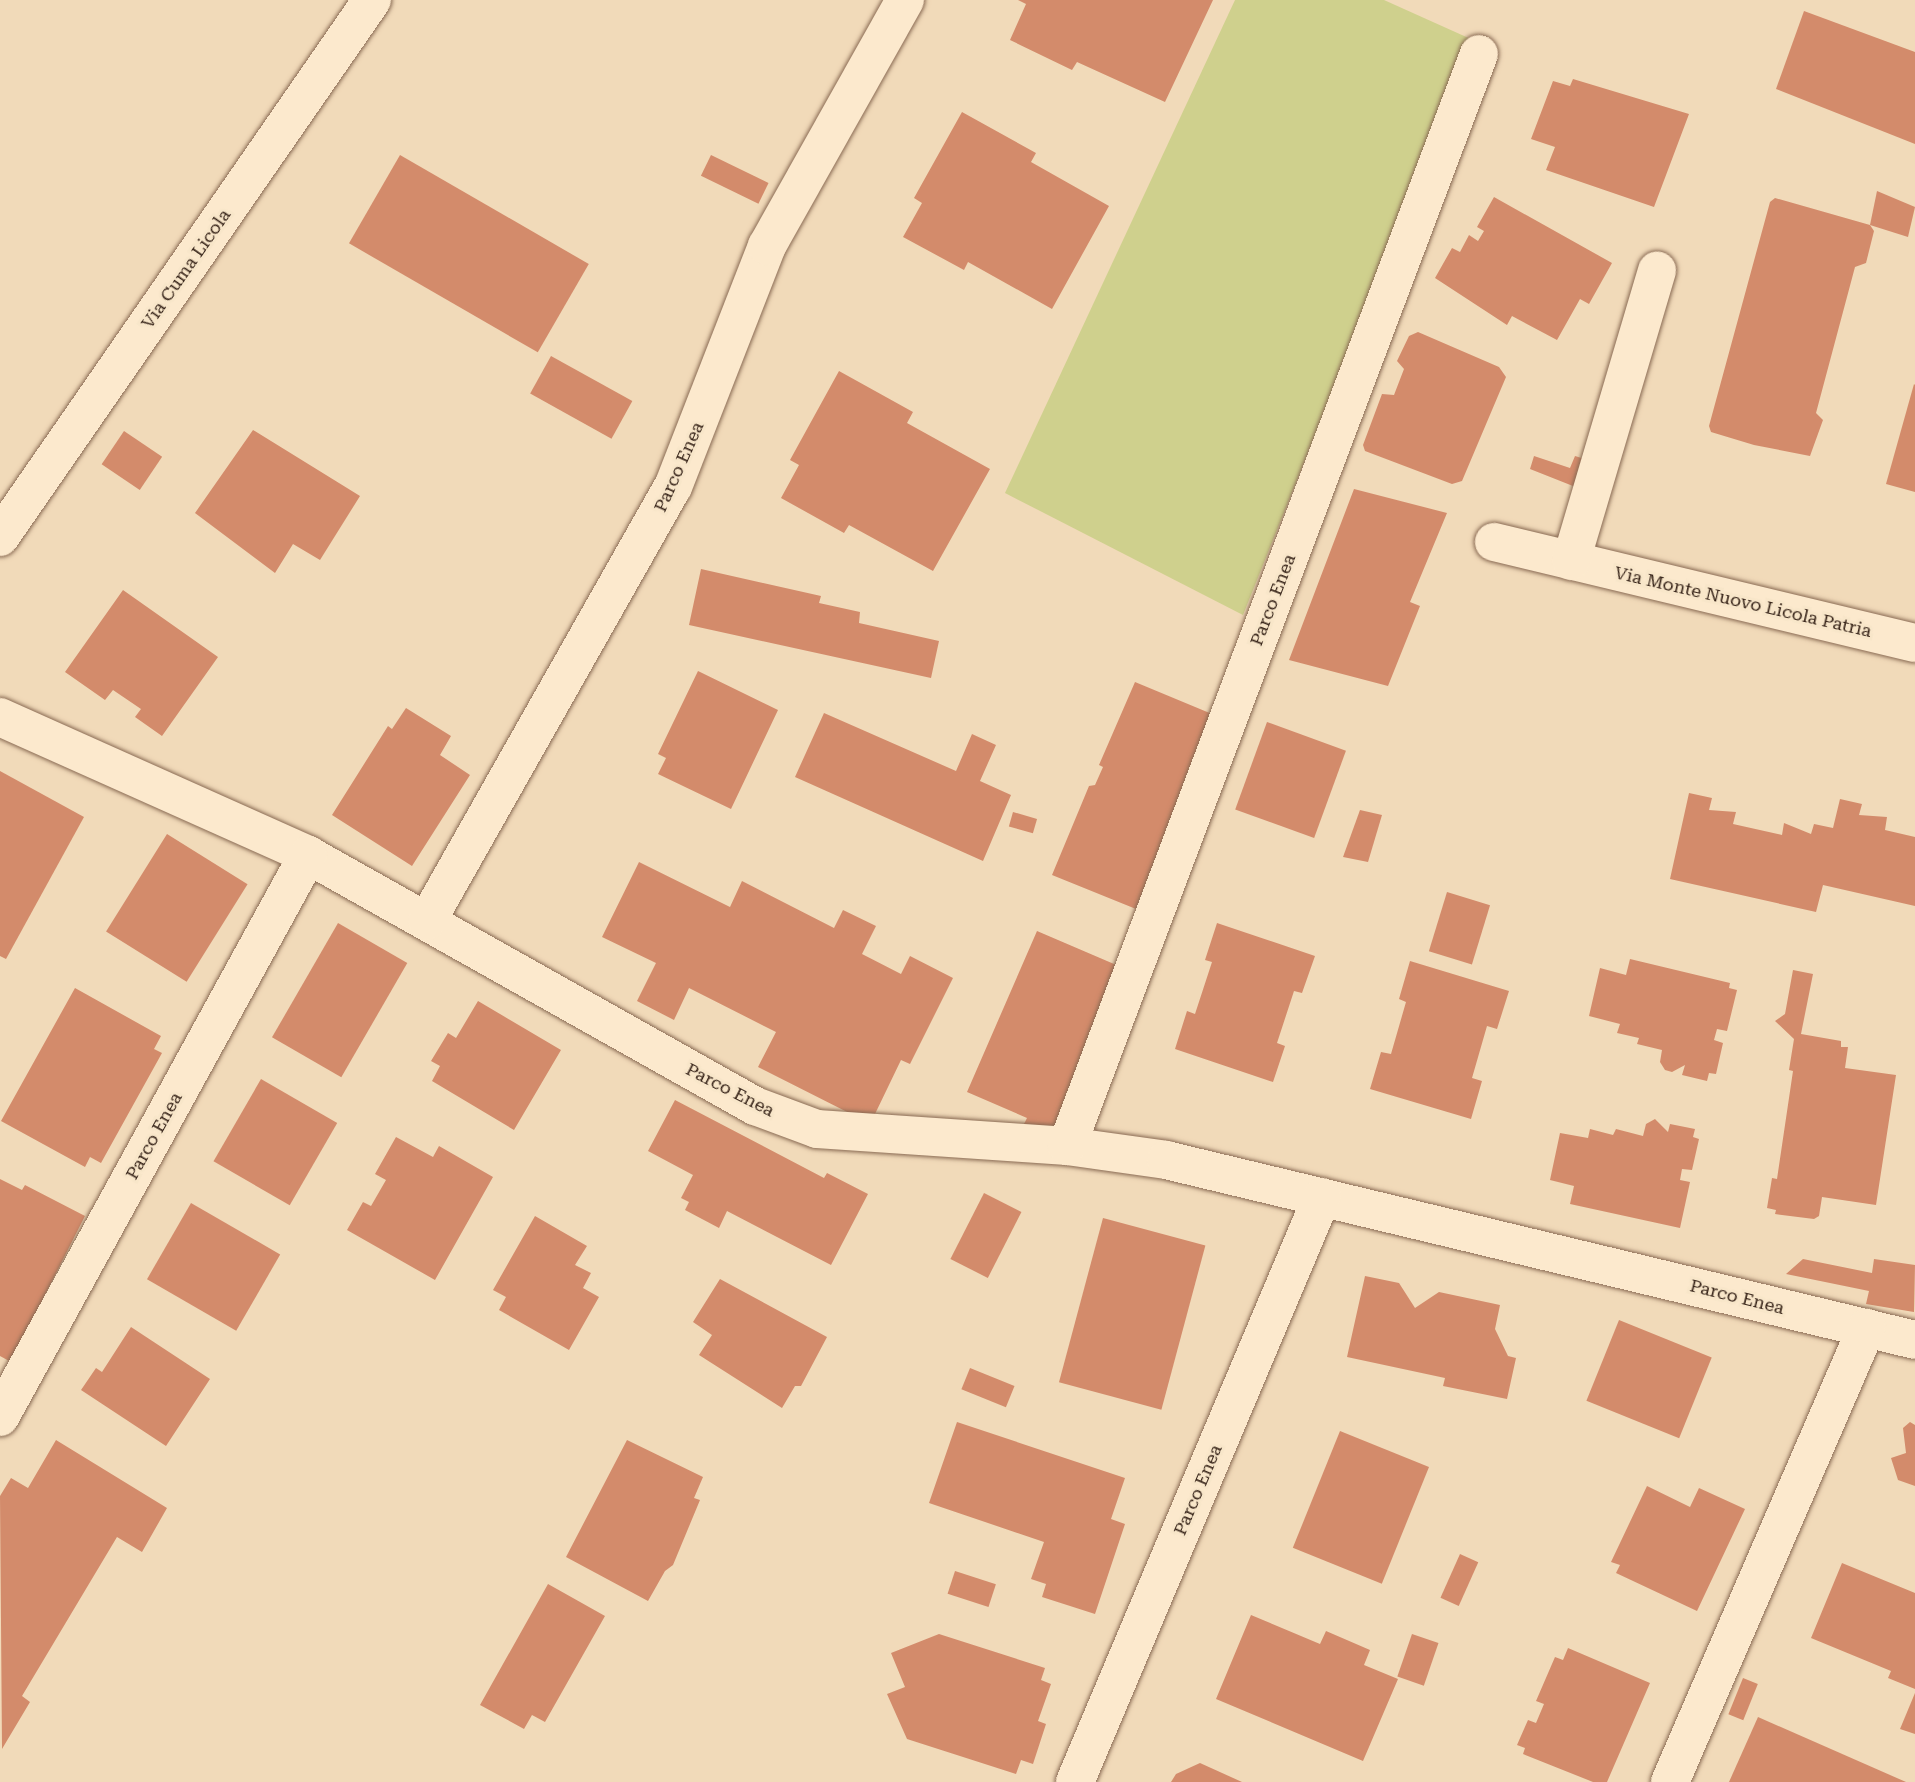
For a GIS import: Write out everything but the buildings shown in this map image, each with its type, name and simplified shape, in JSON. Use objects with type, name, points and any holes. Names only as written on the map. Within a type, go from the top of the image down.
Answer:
[{"type":"street","name":"Via Cuma Licola","points":[[0,537],[372,0]]},
{"type":"street","name":"Parco Enea","points":[[427,921],[673,487],[766,246],[905,0]]},
{"type":"street","name":"Parco Enea","points":[[1067,1146],[1479,54]]},
{"type":"street","points":[[1571,561],[1657,271]]},
{"type":"street","name":"Via Monte Nuovo Licola Patria","points":[[1494,542],[1915,643]]},
{"type":"street","name":"Parco Enea","points":[[0,716],[309,855],[755,1106],[817,1129],[1067,1146],[1166,1160],[1915,1340]]},
{"type":"street","name":"Parco Enea","points":[[0,1417],[309,855]]},
{"type":"street","name":"Parco Enea","points":[[1075,1782],[1322,1197]]},
{"type":"street","points":[[1670,1782],[1866,1328]]},
{"type":"green space","points":[[1235,0],[1384,0],[1473,40],[1243,615],[1005,493]]}]
